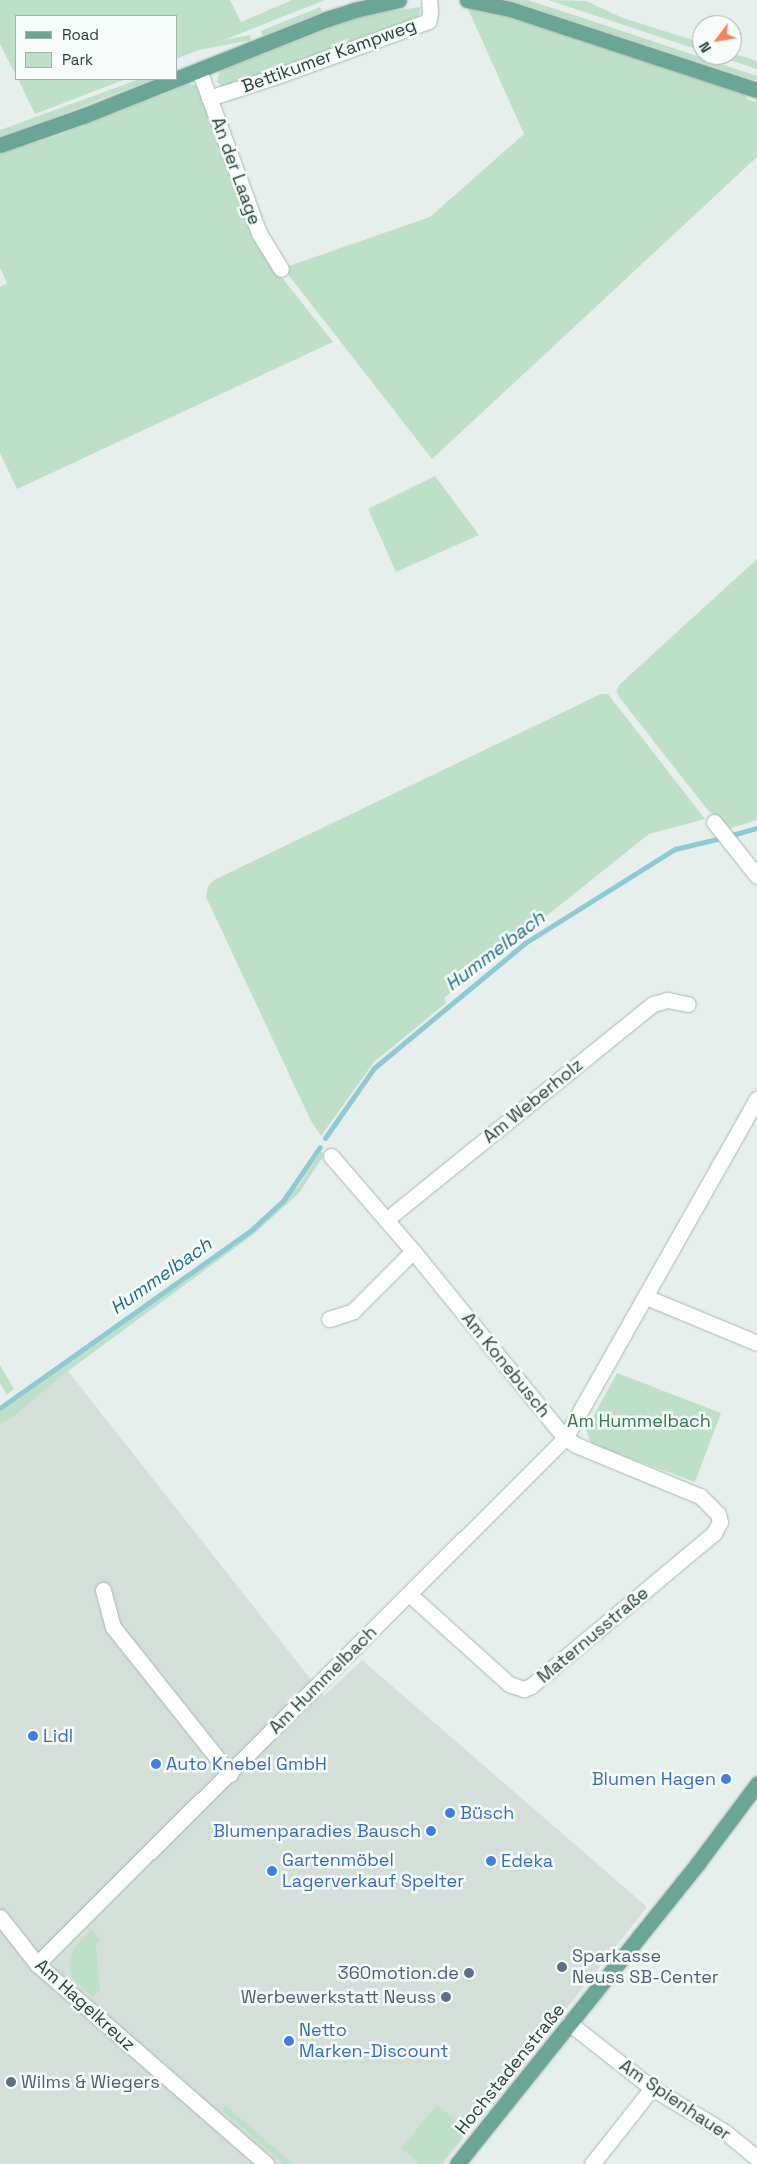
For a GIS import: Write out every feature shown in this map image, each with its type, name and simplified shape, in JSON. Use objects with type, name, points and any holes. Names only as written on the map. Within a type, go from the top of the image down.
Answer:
[{"type":"main road","points":[[178,78],[354,10],[399,0]]},
{"type":"main road","points":[[467,0],[519,11],[757,90]]},
{"type":"main road","points":[[0,145],[82,116],[174,80]]},
{"type":"main road","name":"Hochstadenstraße","points":[[458,2164],[698,1863],[757,1784]]},
{"type":"street","name":"Bettikumer Kampweg","points":[[209,98],[280,75],[428,21],[430,13],[429,0]]},
{"type":"street","name":"An der Laage","points":[[199,70],[259,233],[281,269]]},
{"type":"street","points":[[714,822],[757,876]]},
{"type":"street","name":"Am Weberholz","points":[[386,1220],[653,1004],[667,1000],[688,1004]]},
{"type":"street","name":"Am Hummelbach","points":[[37,1964],[230,1774],[565,1438],[757,1099]]},
{"type":"street","name":"Am Konebusch","points":[[331,1156],[413,1251],[565,1438],[576,1445],[700,1496],[718,1514]]},
{"type":"street","points":[[329,1319],[353,1312],[413,1251]]},
{"type":"street","points":[[646,1297],[757,1343]]},
{"type":"street","name":"Maternusstraße","points":[[409,1594],[508,1684],[524,1689],[532,1686],[714,1533],[719,1527],[718,1514]]},
{"type":"street","points":[[103,1590],[113,1627],[230,1774]]},
{"type":"street","name":"Am Hagelkreuz","points":[[0,1917],[37,1964],[266,2164]]},
{"type":"street","name":"Am Spienhauer","points":[[569,2023],[652,2088],[725,2132],[757,2158]]},
{"type":"street","points":[[592,2164],[652,2088]]},
{"type":"shaded area","points":[[68,1371],[324,1696],[362,1660],[647,1907],[443,2164],[0,2164],[0,1424],[13,1417]]},
{"type":"green space","points":[[0,0],[230,0],[241,22],[292,0],[325,0],[178,58],[178,15],[15,15],[15,74],[0,44]]},
{"type":"green space","points":[[509,0],[527,0],[571,14],[692,54],[692,60]]},
{"type":"green space","points":[[548,0],[586,1],[623,18],[692,40],[692,48]]},
{"type":"green space","points":[[320,7],[322,12],[263,36],[261,31]]},
{"type":"green space","points":[[421,7],[418,18],[224,87],[217,82],[220,71],[342,23],[369,14]]},
{"type":"green space","points":[[468,9],[503,16],[540,27],[746,95],[747,99],[755,102],[757,100],[757,157],[432,459],[283,268],[430,217],[524,134]]},
{"type":"green space","points":[[250,35],[251,40],[178,54],[178,49]]},
{"type":"green space","points":[[742,56],[757,61],[757,69],[742,64]]},
{"type":"green space","points":[[709,65],[724,65],[757,76],[755,80]]},
{"type":"green space","points":[[18,80],[123,80],[35,114]]},
{"type":"green space","points":[[137,80],[150,80],[0,136],[0,130]]},
{"type":"green space","points":[[189,84],[197,86],[201,90],[257,246],[333,342],[17,489],[0,453],[0,287],[7,283],[0,268],[0,154],[59,135]]},
{"type":"green space","points":[[435,476],[479,535],[396,572],[368,509]]},
{"type":"green space","points":[[757,559],[757,820],[728,829],[707,809],[619,697],[617,691],[619,685]]},
{"type":"green space","points":[[601,694],[608,694],[705,819],[649,834],[444,998],[446,1003],[374,1062],[321,1136],[311,1121],[206,897],[208,886],[214,880]]},
{"type":"green space","points":[[321,1151],[324,1155],[299,1193],[254,1234],[68,1371],[13,1417],[0,1424],[0,1412],[251,1232],[298,1187]]},
{"type":"green space","points":[[0,1365],[14,1389],[7,1395],[0,1383]]},
{"type":"green space","name":"Am Hummelbach","points":[[617,1373],[721,1413],[695,1482],[591,1444],[586,1429]]},
{"type":"green space","points":[[91,1930],[100,1939],[96,1944],[100,1991],[92,1997],[71,1975],[69,1963],[74,1948]]},
{"type":"green space","points":[[437,2105],[468,2131],[440,2164],[420,2164],[401,2148]]},
{"type":"green space","points":[[224,2106],[293,2164],[284,2164],[223,2111]]},
{"type":"waterway","name":"Hummelbach","points":[[732,835],[757,828]]},
{"type":"waterway","name":"Hummelbach","points":[[325,1138],[374,1068],[525,943],[675,849],[721,838]]},
{"type":"waterway","name":"Hummelbach","points":[[0,1408],[250,1231],[283,1201],[320,1147]]},
{"type":"place","name":"Lidl","points":[[33,1736]]},
{"type":"place","name":"Auto Knebel GmbH","points":[[156,1764]]},
{"type":"place","name":"Blumen Hagen","points":[[726,1779]]},
{"type":"place","name":"Büsch","points":[[450,1813]]},
{"type":"place","name":"Blumenparadies Bausch","points":[[431,1831]]},
{"type":"place","name":"Edeka","points":[[491,1861]]},
{"type":"place","name":"Gartenmöbel Lagerverkauf Spelter","points":[[272,1871]]},
{"type":"place","name":"Sparkasse Neuss SB-Center","points":[[562,1967]]},
{"type":"place","name":"360motion.de","points":[[469,1973]]},
{"type":"place","name":"Werbewerkstatt Neuss","points":[[446,1997]]},
{"type":"place","name":"Netto Marken-Discount","points":[[289,2041]]},
{"type":"place","name":"Wilms & Wiegers","points":[[11,2082]]}]
